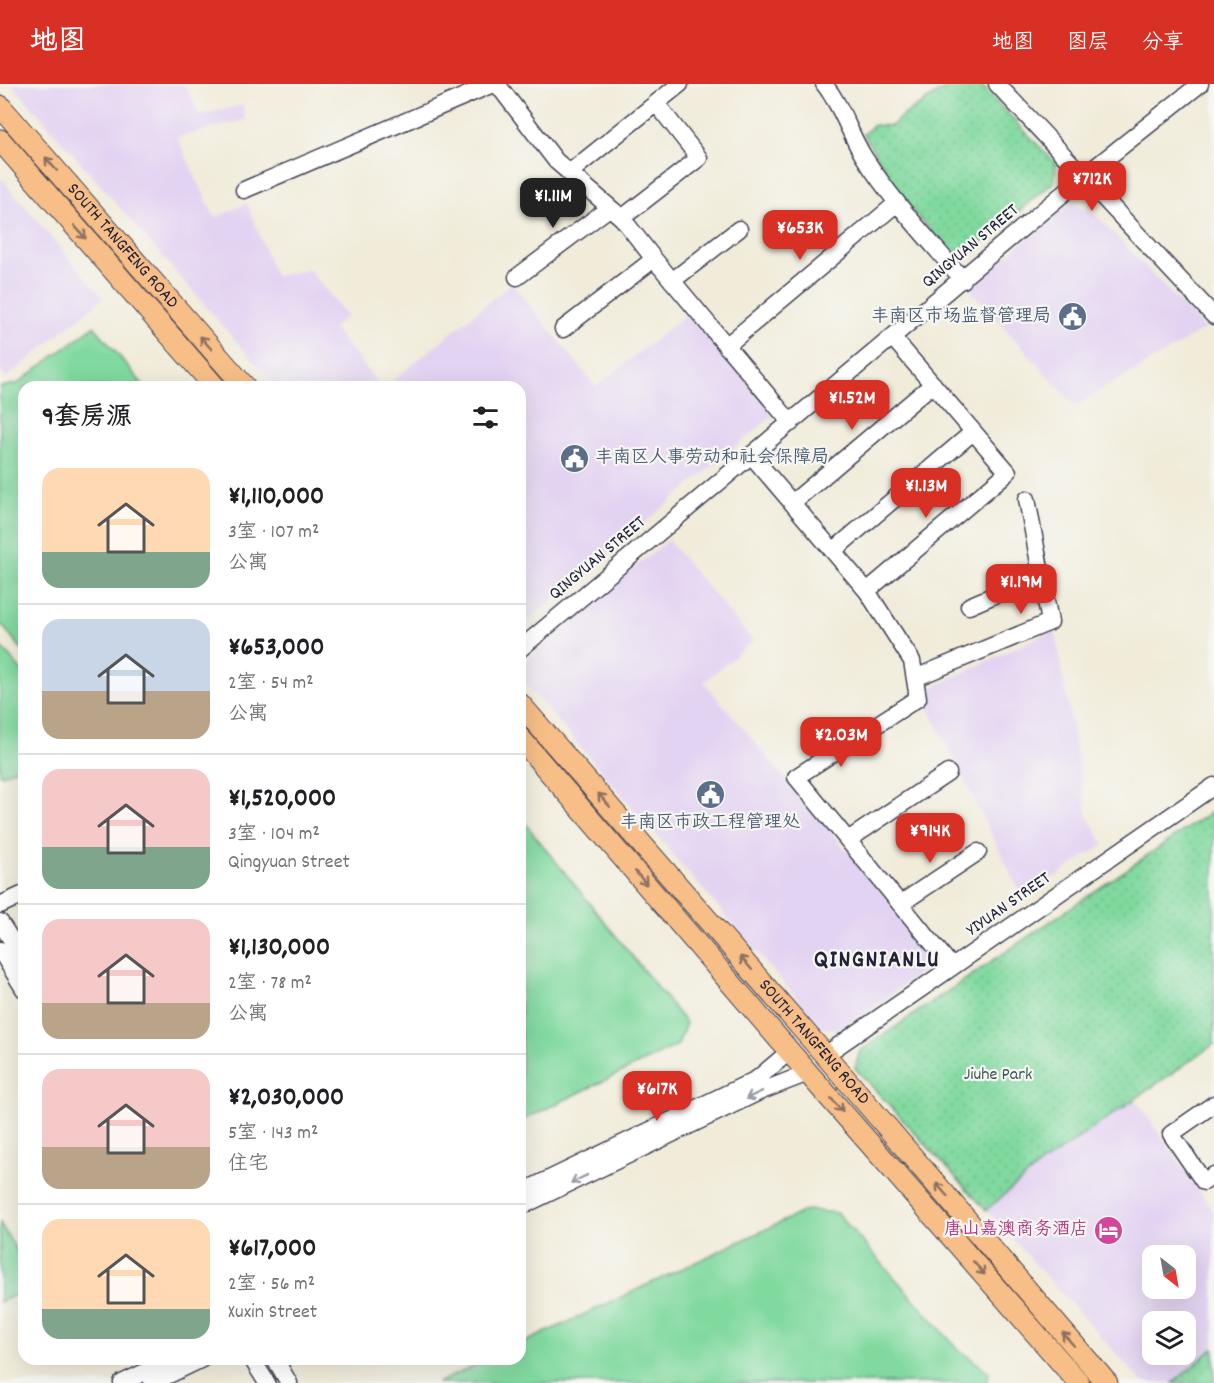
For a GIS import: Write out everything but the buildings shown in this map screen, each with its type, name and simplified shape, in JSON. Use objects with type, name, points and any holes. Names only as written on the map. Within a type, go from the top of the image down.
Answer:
[{"type":"main road","name":"SOUTH TANGFENG ROAD","points":[[0,106],[239,381]]},
{"type":"main road","name":"SOUTH TANGFENG ROAD","points":[[0,140],[210,381]]},
{"type":"main road","name":"SOUTH TANGFENG ROAD","points":[[526,711],[1107,1383]]},
{"type":"main road","name":"SOUTH TANGFENG ROAD","points":[[526,745],[1079,1383]]},
{"type":"street","points":[[244,190],[495,84],[556,162],[615,213],[791,423]]},
{"type":"street","points":[[569,173],[680,84]]},
{"type":"street","points":[[824,84],[837,103],[863,156],[897,203],[963,280]]},
{"type":"street","points":[[997,84],[1214,316]]},
{"type":"street","name":"QINGYUAN STREET","points":[[526,644],[963,280],[1083,177],[1200,84]]},
{"type":"street","points":[[517,277],[699,158],[656,103]]},
{"type":"street","points":[[726,346],[897,203]]},
{"type":"street","points":[[672,281],[739,229]]},
{"type":"street","points":[[563,329],[654,260]]},
{"type":"street","points":[[867,591],[1008,472],[893,338]]},
{"type":"street","points":[[792,503],[933,384]]},
{"type":"street","points":[[833,551],[973,432]]},
{"type":"street","points":[[752,456],[867,591],[912,661],[918,698],[796,777],[952,968]]},
{"type":"street","points":[[915,678],[1050,622],[1026,499]]},
{"type":"street","points":[[969,606],[1041,575]]},
{"type":"street","points":[[848,840],[948,773]]},
{"type":"street","name":"YIYUAN STREET","points":[[825,1055],[1214,786]]},
{"type":"street","points":[[900,904],[978,852]]},
{"type":"street","points":[[0,905],[18,897]]},
{"type":"street","points":[[0,922],[18,950]]},
{"type":"street","points":[[0,950],[18,979]]},
{"type":"street","points":[[526,1190],[757,1079],[790,1051]]},
{"type":"street","points":[[526,1204],[759,1092],[808,1072]]},
{"type":"street","points":[[1214,1104],[1171,1134],[1204,1182],[1214,1175]]},
{"type":"street","points":[[122,1383],[160,1365]]},
{"type":"street","points":[[152,1383],[190,1365]]},
{"type":"street","points":[[256,1365],[267,1383]]},
{"type":"street","points":[[278,1365],[289,1383]]},
{"type":"shaded area","points":[[12,84],[185,84],[199,115],[243,105],[246,120],[177,137],[215,218],[247,203],[275,276],[309,269],[347,316],[333,328],[376,381],[271,381]]},
{"type":"shaded area","points":[[0,177],[103,298],[6,378],[0,370]]},
{"type":"shaded area","name":"丰南区市场监督管理局","points":[[1071,202],[1095,214],[1205,329],[1075,406],[969,288]]},
{"type":"shaded area","points":[[512,283],[596,387],[688,313],[775,414],[526,622],[526,381],[392,381]]},
{"type":"shaded area","points":[[668,540],[753,641],[704,682],[938,959],[844,1029],[822,1028],[526,684],[526,659]]},
{"type":"shaded area","points":[[1055,629],[1087,815],[1104,844],[1023,898],[921,693]]},
{"type":"shaded area","name":"唐山嘉澳商务酒店","points":[[1135,1099],[1214,1212],[1214,1348],[1196,1363],[1196,1311],[1142,1311],[1142,1365],[1194,1365],[1173,1383],[1143,1383],[986,1210],[1040,1165]]},
{"type":"green space","points":[[952,84],[980,84],[1056,164],[1054,182],[959,261],[909,207],[863,134],[874,125],[892,126],[902,116]]},
{"type":"green space","points":[[94,326],[140,381],[21,381]]},
{"type":"green space","points":[[17,384],[18,645],[0,623],[0,387]]},
{"type":"green space","points":[[0,645],[18,667],[18,768],[0,774]]},
{"type":"green space","name":"Jiuhe Park","points":[[1214,810],[1214,1044],[1040,1165],[986,1210],[855,1068],[860,1051]]},
{"type":"green space","points":[[526,824],[686,1023],[678,1045],[526,1119]]},
{"type":"green space","points":[[807,1210],[837,1213],[958,1349],[989,1372],[987,1383],[437,1383],[476,1365],[526,1365],[526,1342]]},
{"type":"green space","points":[[0,1223],[18,1253],[18,1294],[0,1302]]},
{"type":"green space","points":[[1214,1348],[1214,1383],[1173,1383],[1196,1365]]},
{"type":"place","name":"丰南区市场监督管理局","points":[[1072,317]]},
{"type":"place","name":"丰南区人事劳动和社会保障局","points":[[574,458]]},
{"type":"place","name":"丰南区市政工程管理处","points":[[710,794]]},
{"type":"place","name":"唐山嘉澳商务酒店","points":[[1109,1230]]},
{"type":"district","name":"QINGNIANLU","points":[[877,961]]}]
